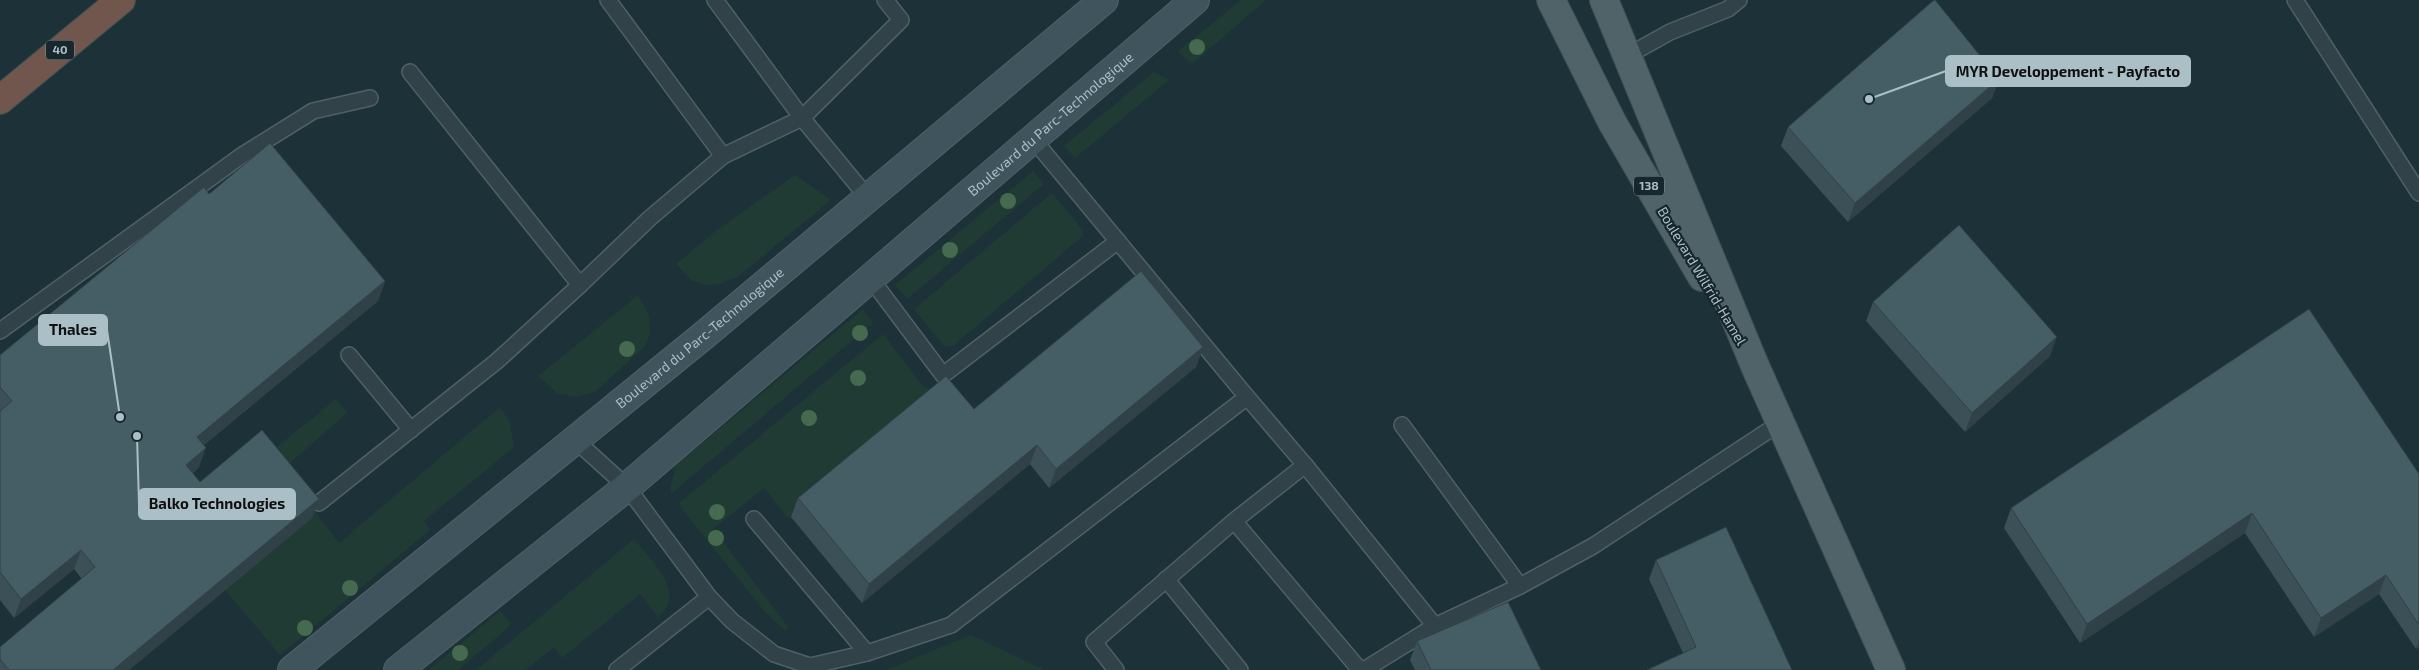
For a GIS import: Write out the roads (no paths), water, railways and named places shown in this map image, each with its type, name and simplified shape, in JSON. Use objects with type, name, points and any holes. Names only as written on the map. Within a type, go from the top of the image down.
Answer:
[{"type":"highway","name":"40","points":[[0,100],[121,0]]},
{"type":"main road","name":"Boulevard du Parc-Technologique","points":[[292,670],[703,336],[1104,0]]},
{"type":"main road","name":"Boulevard du Parc-Technologique","points":[[398,670],[627,487],[1195,0]]},
{"type":"main road","name":"Boulevard Wilfrid-Hamel","points":[[1551,0],[1612,122],[1755,366]]},
{"type":"main road","name":"Boulevard Wilfrid-Hamel","points":[[1604,0],[1755,366],[1890,670]]},
{"type":"lane","points":[[608,0],[723,156]]},
{"type":"lane","points":[[715,0],[802,118],[868,198]]},
{"type":"lane","points":[[319,504],[497,361],[650,218],[723,156],[802,118],[901,20],[886,0]]},
{"type":"lane","points":[[1627,56],[1670,32],[1728,9],[1739,0]]},
{"type":"lane","points":[[2295,0],[2419,193]]},
{"type":"lane","points":[[410,72],[580,285]]},
{"type":"lane","points":[[0,331],[257,146],[312,111],[370,98]]},
{"type":"lane","points":[[1033,139],[1305,465],[1435,626]]},
{"type":"lane","points":[[871,279],[943,375],[1118,240]]},
{"type":"lane","points":[[350,354],[411,430]]},
{"type":"lane","points":[[574,439],[627,487],[709,597],[732,621],[774,654],[810,666],[867,653],[951,625],[1247,397]]},
{"type":"lane","points":[[1364,670],[1435,626],[1520,586],[1593,546],[1780,423]]},
{"type":"lane","points":[[1402,425],[1520,586]]},
{"type":"lane","points":[[1116,670],[1094,642],[1234,521],[1305,465]]},
{"type":"lane","points":[[754,519],[867,653]]},
{"type":"lane","points":[[1234,521],[1360,670]]},
{"type":"lane","points":[[1166,579],[1240,670]]},
{"type":"lane","points":[[617,670],[709,597]]},
{"type":"place","name":"MYR Developpement - Payfacto","points":[[1869,99]]},
{"type":"place","name":"Thales","points":[[120,417]]},
{"type":"place","name":"Balko Technologies","points":[[137,436]]}]
